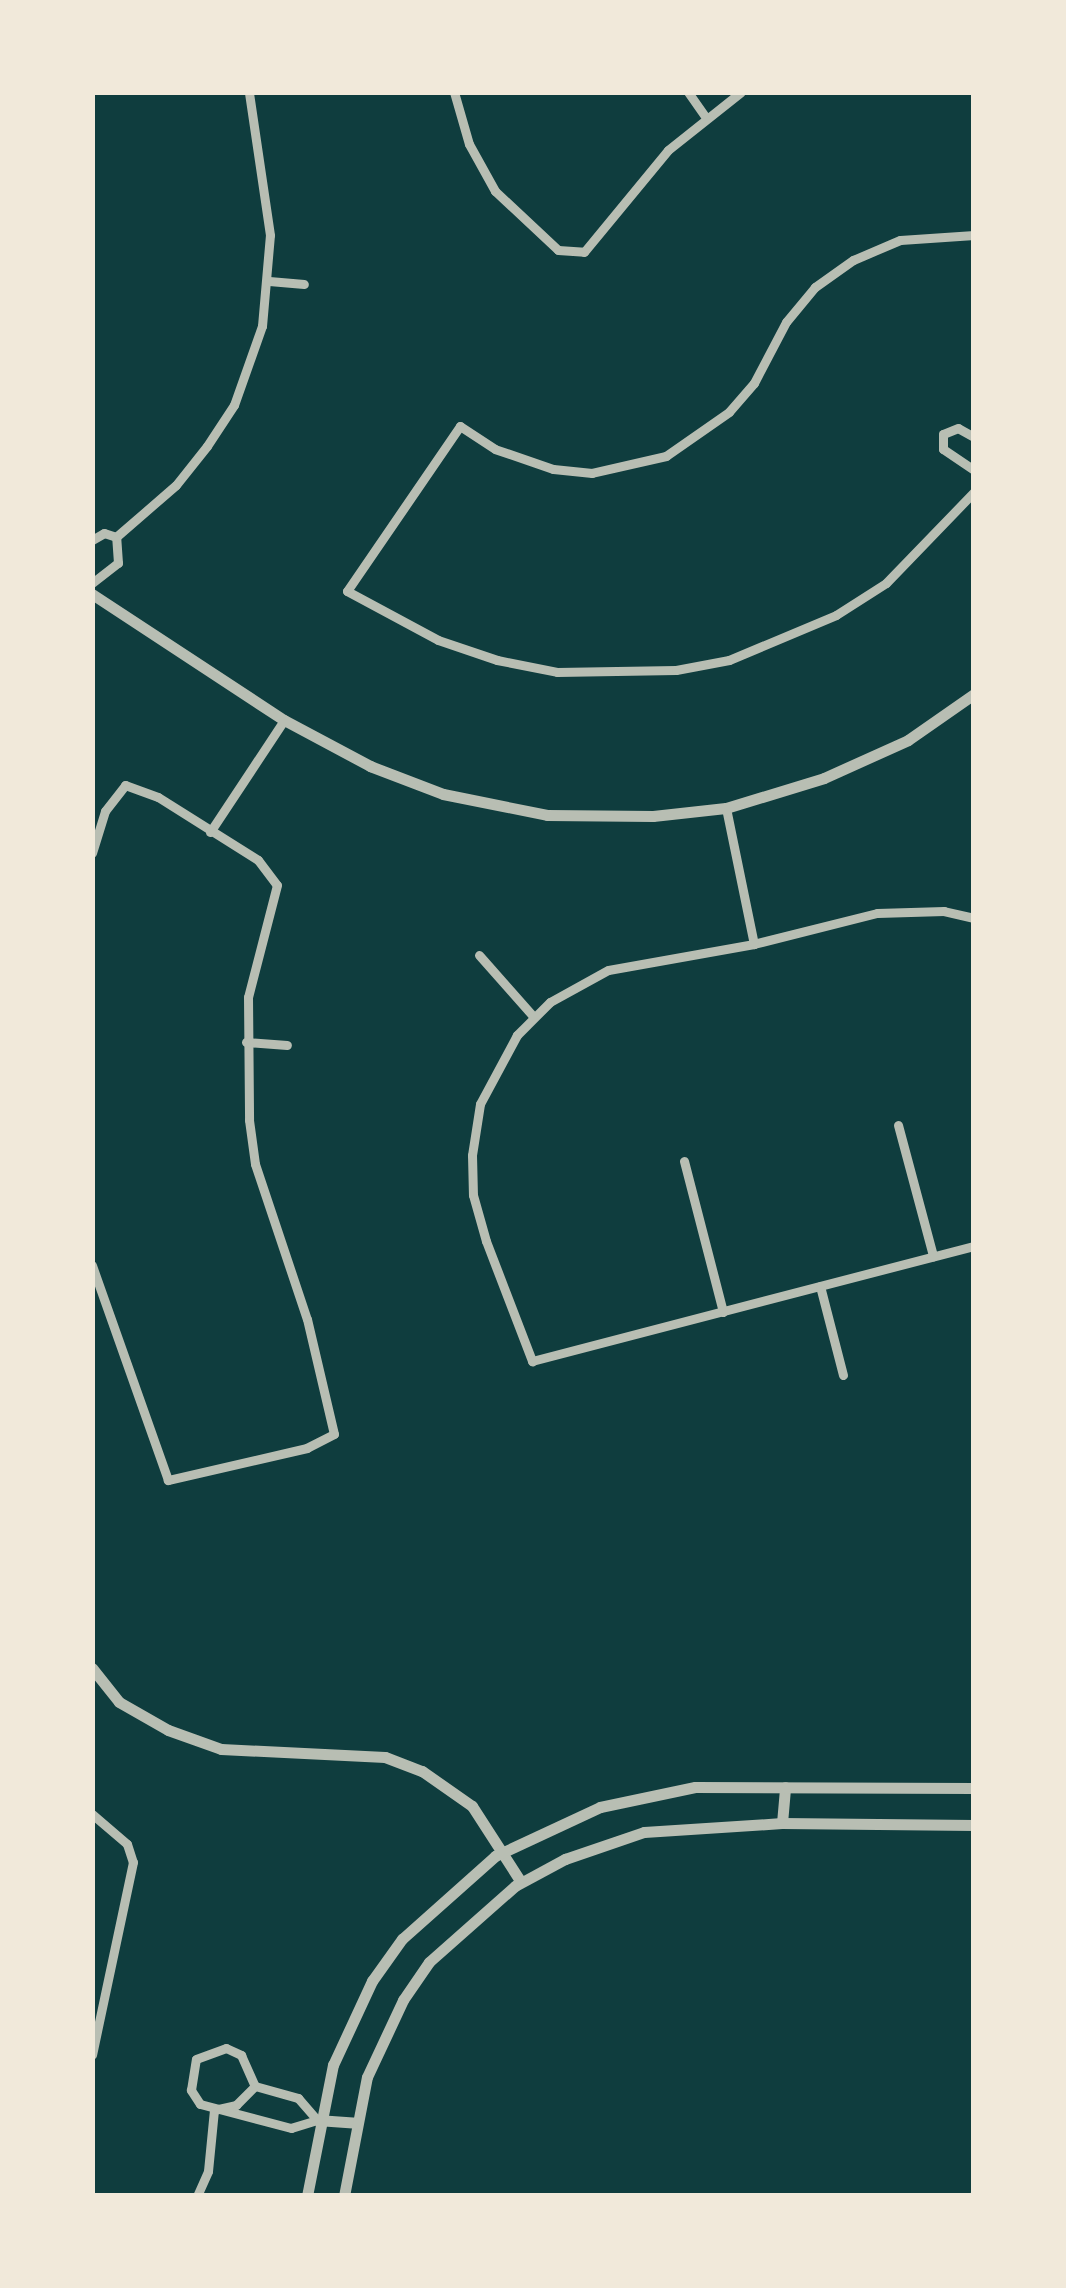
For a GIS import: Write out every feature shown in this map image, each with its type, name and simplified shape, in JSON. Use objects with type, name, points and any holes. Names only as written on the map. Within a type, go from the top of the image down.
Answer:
[{"type":"street","points":[[116,538],[176,485],[234,405],[262,326],[270,281],[270,235],[250,92]]},
{"type":"street","points":[[454,92],[479,167],[503,202],[558,250],[584,252],[668,150],[705,116],[742,92]]},
{"type":"street","points":[[688,92],[705,116]]},
{"type":"street","points":[[974,235],[900,240],[853,260],[815,287],[786,322],[754,383],[729,412],[666,456],[592,473],[553,469],[495,449],[460,426],[347,590],[438,640],[497,660],[557,672],[676,670],[728,660],[836,615],[886,583],[974,492]]},
{"type":"street","points":[[270,281],[304,284]]},
{"type":"street","points":[[974,437],[958,428],[943,434],[942,449],[974,470]]},
{"type":"street","points":[[92,540],[104,533],[116,538]]},
{"type":"street","points":[[92,583],[118,563],[116,538]]},
{"type":"street","points":[[92,594],[284,720],[370,766],[443,794],[547,815],[653,816],[726,808],[824,778],[908,740],[974,694]]},
{"type":"street","points":[[210,832],[284,720]]},
{"type":"street","points":[[92,852],[105,811],[125,786],[158,797],[258,860],[277,884],[256,950],[246,1042],[255,1164],[307,1319],[334,1434],[307,1448],[168,1480],[92,1265]]},
{"type":"street","points":[[726,808],[754,944]]},
{"type":"street","points":[[974,918],[892,911],[754,944],[608,970],[533,1016],[501,1059],[480,1104],[472,1156],[482,1226],[532,1360],[974,1246]]},
{"type":"street","points":[[479,955],[533,1016]]},
{"type":"street","points":[[246,1042],[287,1045]]},
{"type":"street","points":[[898,1125],[933,1256]]},
{"type":"street","points":[[684,1161],[722,1312]]},
{"type":"street","points":[[820,1286],[843,1375]]},
{"type":"street","points":[[92,1668],[119,1702],[168,1730],[221,1748],[385,1757],[422,1771],[472,1806],[521,1882]]},
{"type":"street","points":[[307,2196],[317,2120],[354,2018],[402,1939],[504,1851],[636,1797],[696,1787],[974,1788]]},
{"type":"street","points":[[782,1823],[784,1788]]},
{"type":"street","points":[[92,1814],[127,1844],[133,1862],[92,2054]]},
{"type":"street","points":[[344,2196],[356,2123],[386,2033],[422,1972],[460,1930],[521,1882],[644,1832],[782,1823],[974,1825]]},
{"type":"street","points":[[317,2120],[298,2098],[255,2086],[240,2054],[209,2049],[189,2074],[190,2090],[214,2110],[291,2128],[317,2120],[356,2123]]},
{"type":"street","points":[[214,2110],[236,2104],[255,2086]]},
{"type":"street","points":[[197,2196],[208,2171],[214,2110]]}]
